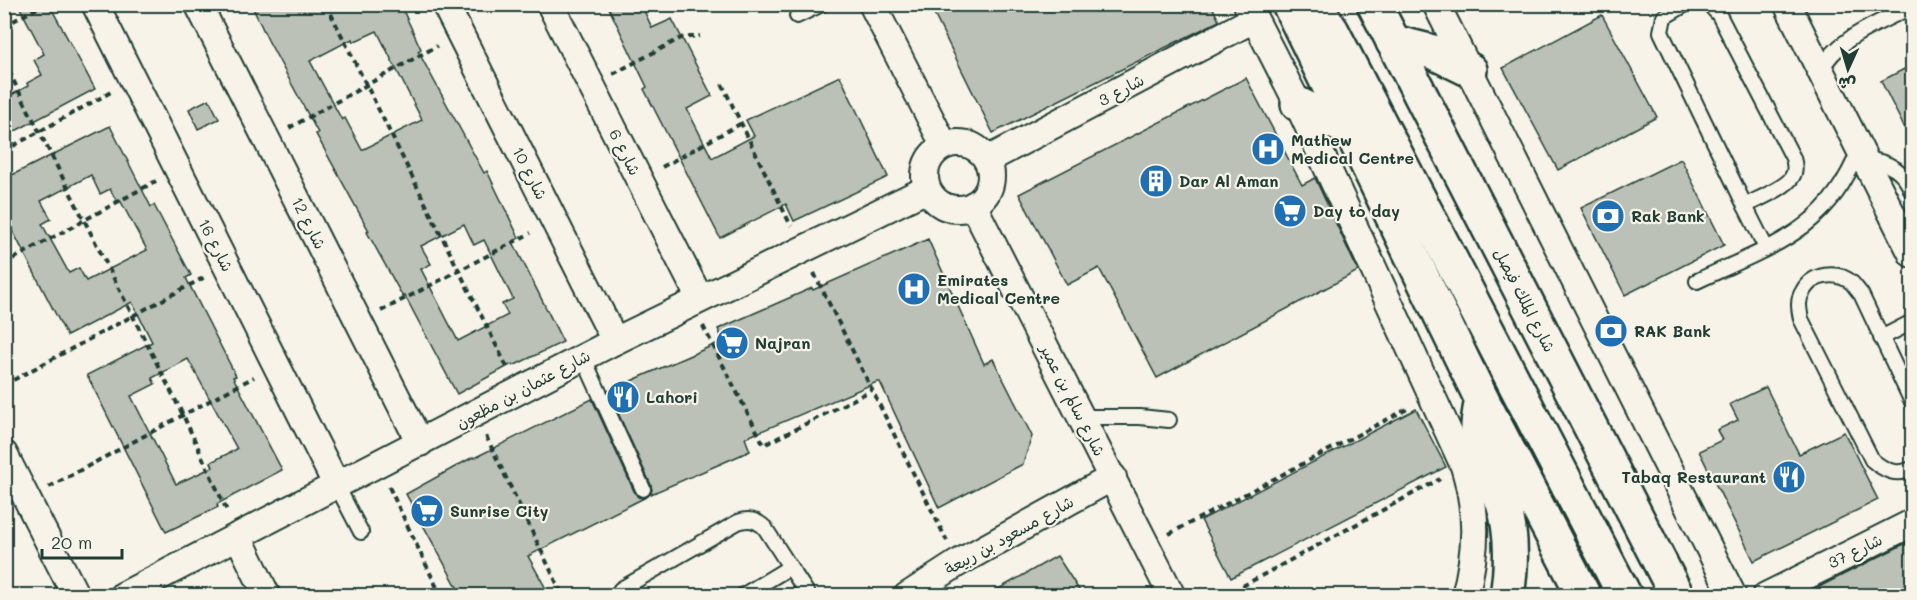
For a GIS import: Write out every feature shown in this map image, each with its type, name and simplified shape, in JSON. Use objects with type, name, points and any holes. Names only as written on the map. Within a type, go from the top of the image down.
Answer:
[{"type":"main road","points":[[1289,4],[1482,400],[1584,596]]},
{"type":"main road","points":[[1314,4],[1338,41],[1625,596]]},
{"type":"main road","name":"شارع الملك فيصل","points":[[1374,4],[1677,596]]},
{"type":"main road","points":[[1393,42],[1433,52],[1470,70]]},
{"type":"main road","points":[[1298,104],[1350,130]]},
{"type":"main road","points":[[1482,400],[1477,438],[1481,457],[1502,500],[1509,531],[1511,562],[1507,596]]},
{"type":"street","name":"شارع 16","points":[[95,4],[337,486]]},
{"type":"street","name":"شارع 12","points":[[198,4],[420,442]]},
{"type":"street","name":"شارع 10","points":[[445,4],[615,340]]},
{"type":"street","name":"شارع 6","points":[[550,4],[639,179],[696,301]]},
{"type":"street","points":[[872,4],[944,145]]},
{"type":"street","points":[[1436,4],[1733,596]]},
{"type":"street","points":[[1787,4],[1862,154],[1910,239]]},
{"type":"street","points":[[1250,12],[1298,104],[1464,466],[1472,491],[1476,522],[1474,553],[1465,596]]},
{"type":"street","name":"شارع 3","points":[[987,160],[1250,12]]},
{"type":"street","points":[[954,142],[974,146],[987,160],[990,169],[990,185],[981,200],[974,205],[963,209],[941,205],[927,189],[925,168],[935,151],[944,145],[954,142]]},
{"type":"street","name":"شارع عثمان بن مظعون","points":[[122,596],[615,340],[927,189]]},
{"type":"street","name":"شارع سالم بن عمير","points":[[974,205],[1172,596]]},
{"type":"street","points":[[4,454],[76,596]]},
{"type":"street","name":"شارع مسعود بن ربيعة","points":[[906,596],[958,563],[1113,477]]},
{"type":"street","name":"شارع 37","points":[[1766,596],[1912,523]]},
{"type":"street","points":[[238,536],[267,596]]},
{"type":"lane","points":[[797,16],[822,4]]},
{"type":"lane","points":[[1686,4],[1665,17],[1661,32],[1766,248]]},
{"type":"lane","points":[[1709,4],[1719,15],[1793,158],[1796,168],[1792,178],[1784,185],[1745,206]]},
{"type":"lane","points":[[1820,72],[1825,62],[1839,46],[1910,7]]},
{"type":"lane","points":[[1697,281],[1784,240],[1817,217],[1842,186],[1862,154],[1891,165],[1902,174],[1912,192]]},
{"type":"lane","points":[[1912,402],[1860,294],[1852,283],[1839,276],[1825,275],[1812,281],[1803,291],[1798,305],[1801,319],[1872,460],[1885,471],[1902,473],[1912,469]]},
{"type":"lane","points":[[1881,338],[1912,322]]},
{"type":"lane","points":[[583,357],[643,489]]},
{"type":"lane","points":[[1083,417],[1131,416],[1169,420]]},
{"type":"lane","points":[[337,486],[361,532]]},
{"type":"lane","points":[[616,596],[621,589],[743,520],[760,523],[809,596]]},
{"type":"lane","points":[[742,596],[790,567]]},
{"type":"path","points":[[4,26],[45,4]]},
{"type":"path","points":[[326,4],[519,391]]},
{"type":"path","points":[[267,140],[460,33]]},
{"type":"path","points":[[591,86],[681,38],[700,36]]},
{"type":"path","points":[[4,62],[183,415],[238,536]]},
{"type":"path","points":[[4,152],[133,80]]},
{"type":"path","points":[[722,84],[958,563]]},
{"type":"path","points":[[639,179],[740,124]]},
{"type":"path","points":[[4,264],[178,170]]},
{"type":"path","points":[[359,322],[554,221]]},
{"type":"path","points":[[4,385],[226,265]]},
{"type":"path","points":[[696,301],[764,445],[872,390]]},
{"type":"path","points":[[27,498],[276,365]]},
{"type":"path","points":[[1147,546],[1432,396]]},
{"type":"path","points":[[476,413],[563,596]]},
{"type":"path","points":[[378,464],[441,596]]},
{"type":"path","points":[[1224,596],[1464,466]]},
{"type":"building","points":[[18,4],[49,4],[95,89],[4,137],[4,99],[28,86],[27,83],[42,75],[34,60],[44,54]]},
{"type":"building","points":[[251,4],[400,4],[421,49],[418,51],[484,173],[487,171],[519,238],[513,242],[563,342],[513,366],[512,364],[457,394],[405,296],[403,297],[367,232],[369,231]],"holes":[[[377,31],[422,120],[362,150],[345,118],[342,120],[310,61],[352,39],[353,42]],[[464,224],[474,245],[484,240],[513,299],[502,304],[508,315],[458,341],[421,269],[431,264],[421,246]]]},
{"type":"building","points":[[607,4],[641,4],[652,28],[672,19],[712,96],[687,109],[712,158],[754,136],[746,120],[840,76],[888,177],[794,221],[786,204],[720,238],[644,89],[647,87]]},
{"type":"building","points":[[929,4],[1211,4],[1219,21],[993,133]]},
{"type":"building","points":[[1602,15],[1657,117],[1558,170],[1503,68]]},
{"type":"building","points":[[1912,65],[1912,143],[1881,81]]},
{"type":"building","points":[[1246,78],[1302,185],[1315,178],[1358,271],[1157,378],[1099,268],[1067,285],[1019,194]]},
{"type":"building","points":[[209,99],[219,119],[198,129],[189,109]]},
{"type":"building","points":[[110,126],[151,207],[154,205],[191,275],[186,278],[236,376],[233,377],[282,470],[217,504],[218,507],[166,532],[87,375],[152,342],[132,302],[67,336],[4,214],[4,179]],"holes":[[[91,175],[100,194],[110,189],[117,202],[120,200],[147,250],[86,281],[79,268],[69,273],[42,224],[51,219],[41,201]],[[188,359],[237,449],[211,462],[213,467],[176,484],[131,396],[155,384],[152,378]]]},
{"type":"building","points":[[1681,159],[1724,245],[1625,295],[1581,208]]},
{"type":"building","points":[[928,239],[984,364],[993,359],[1032,436],[1023,464],[939,508],[880,382],[877,382],[745,438],[750,451],[649,495],[652,490],[651,485],[608,391],[723,341],[718,329]]},
{"type":"building","name":"Tabaq Restaurant","points":[[1766,387],[1799,454],[1844,432],[1878,500],[1754,561],[1699,451],[1722,440],[1717,430],[1738,420],[1730,404]]},
{"type":"building","points":[[592,399],[635,493],[638,497],[644,498],[528,556],[550,596],[462,596],[406,494],[473,457]]},
{"type":"building","points":[[1416,409],[1446,467],[1231,578],[1201,520]]},
{"type":"building","points":[[1912,540],[1912,596],[1801,596]]},
{"type":"building","points":[[1057,556],[1083,596],[986,596]]},
{"type":"place","name":"Mathew Medical Centre","points":[[1268,149]]},
{"type":"place","name":"Dar Al Aman","points":[[1156,181]]},
{"type":"place","name":"Day to day","points":[[1290,211]]},
{"type":"place","name":"Rak Bank","points":[[1608,216]]},
{"type":"place","name":"Emirates Medical Centre","points":[[914,289]]},
{"type":"place","name":"RAK Bank","points":[[1611,331]]},
{"type":"place","name":"Najran","points":[[732,343]]},
{"type":"place","name":"Lahori","points":[[623,397]]},
{"type":"place","name":"Tabaq Restaurant","points":[[1789,477]]},
{"type":"place","name":"Sunrise City","points":[[427,511]]}]
